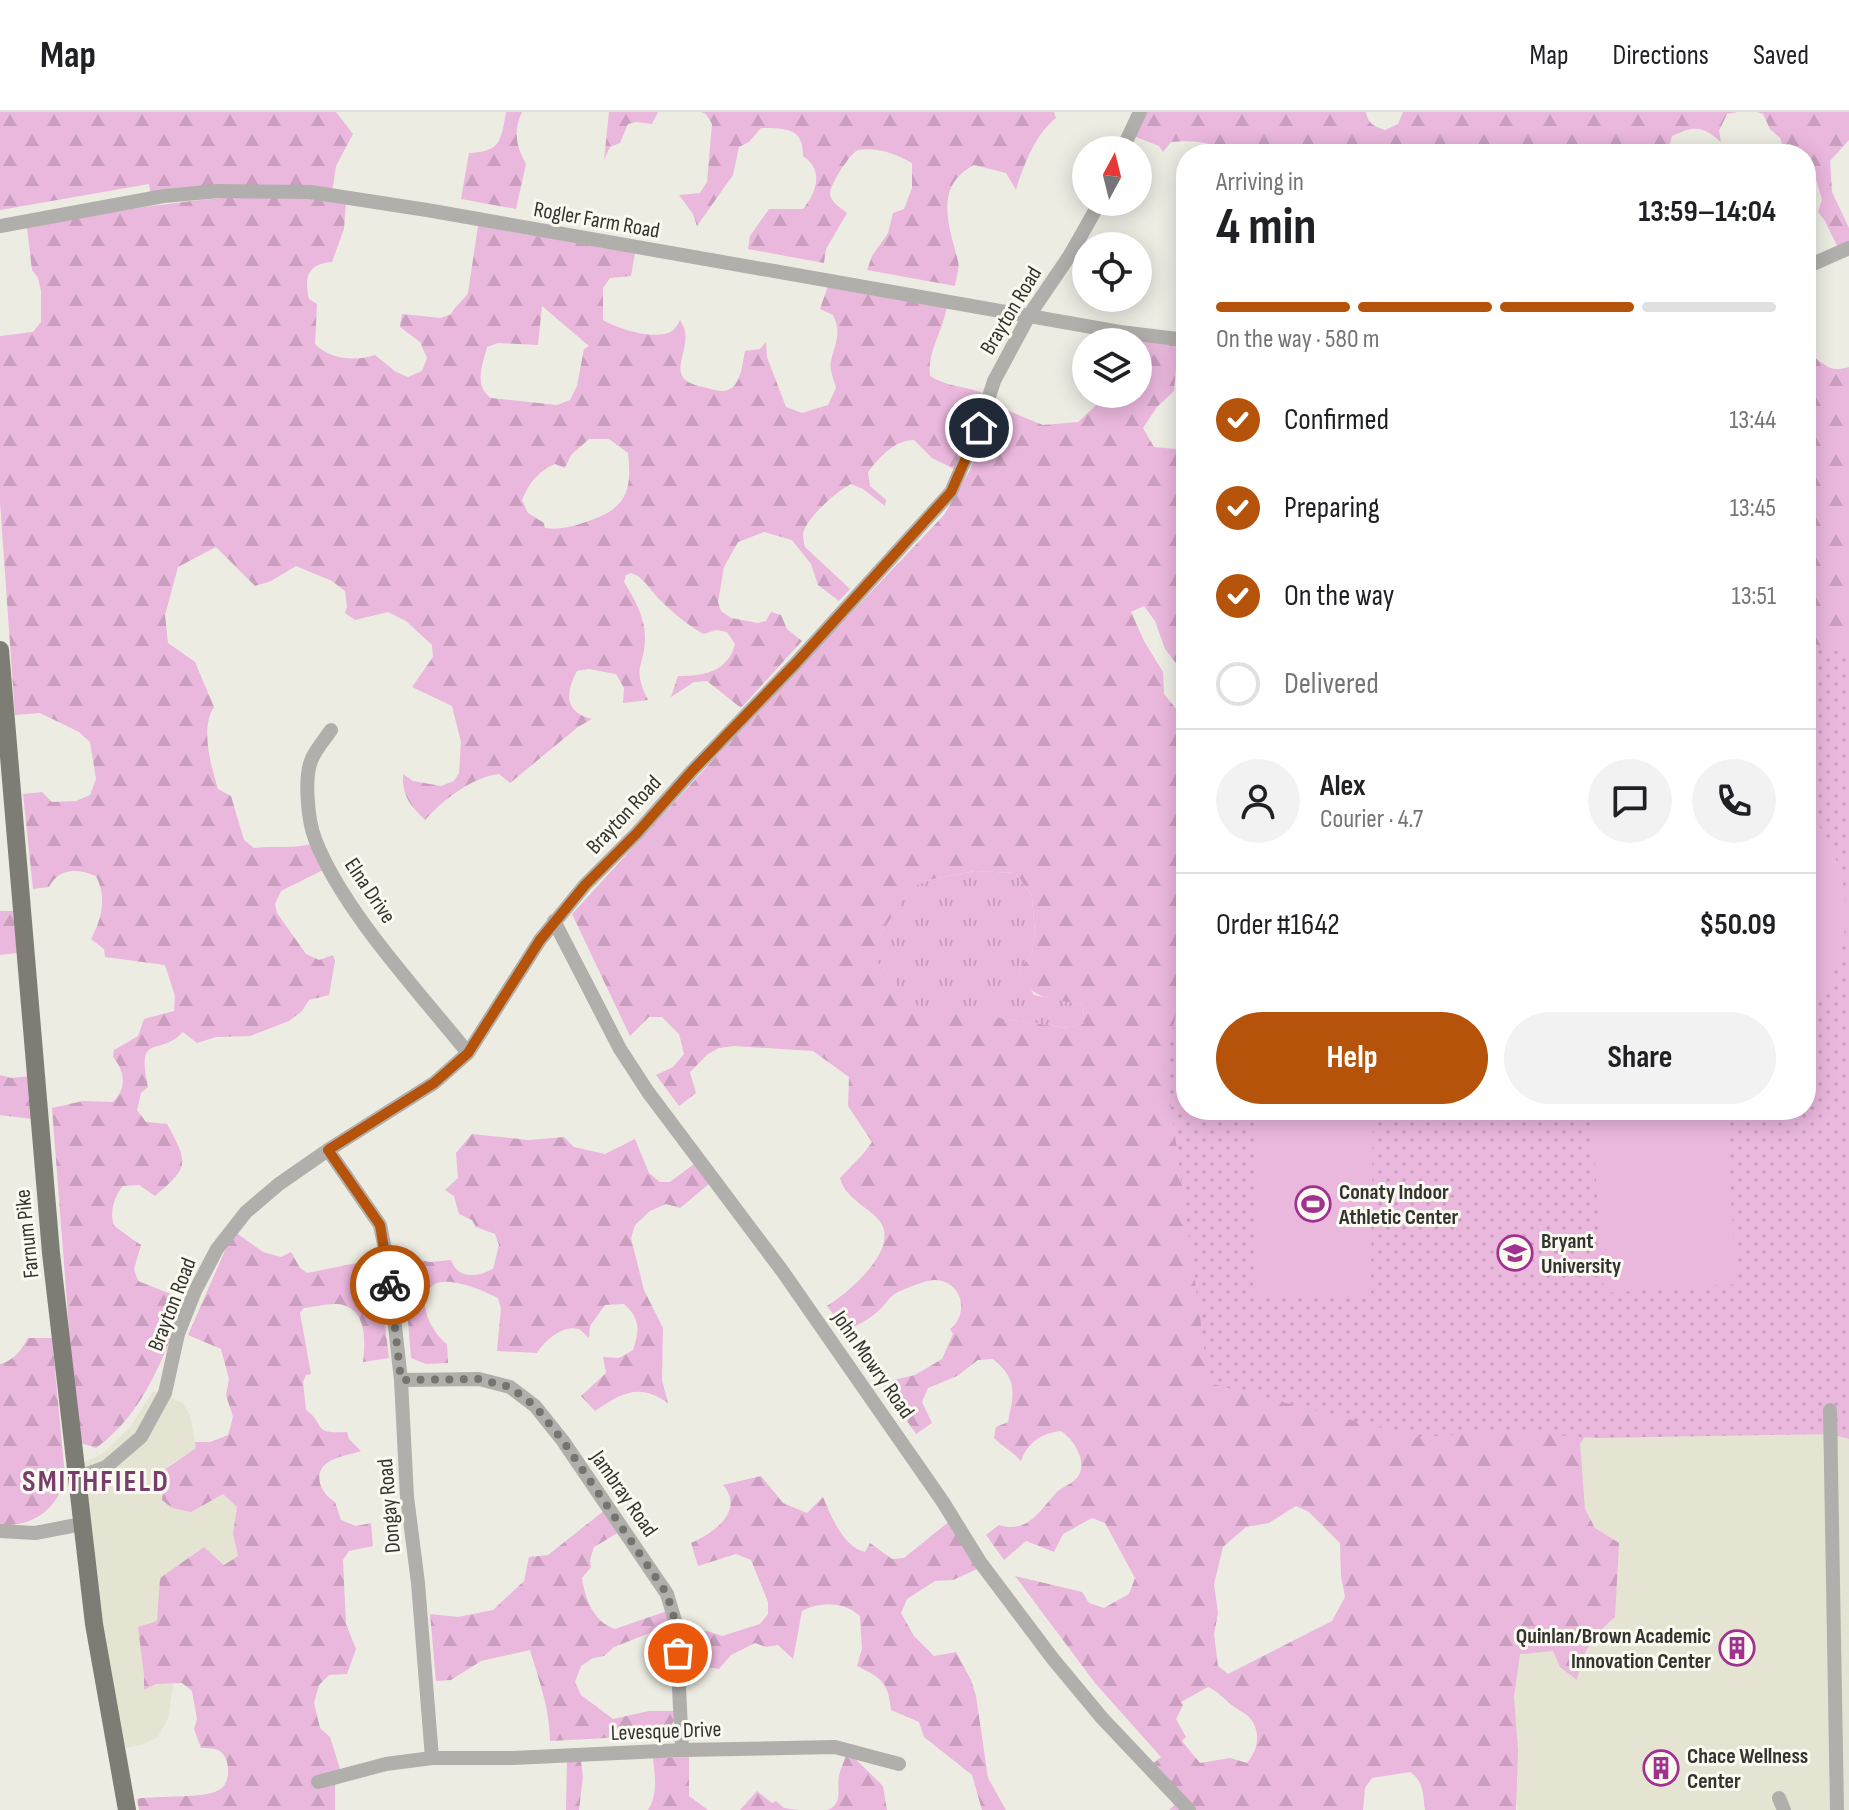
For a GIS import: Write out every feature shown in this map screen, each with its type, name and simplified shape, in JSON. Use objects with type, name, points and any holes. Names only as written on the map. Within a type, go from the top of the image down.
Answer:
[{"type":"main road","name":"Farnum Pike","points":[[0,650],[49,1228],[94,1624],[127,1810]]},
{"type":"street","points":[[1129,136],[1140,112]]},
{"type":"street","name":"Rogler Farm Road","points":[[0,226],[164,196],[219,191],[310,192],[1030,314],[1120,332],[1176,339]]},
{"type":"street","name":"Brayton Road","points":[[79,1477],[106,1467],[141,1437],[165,1393],[178,1334],[195,1291],[217,1249],[246,1212],[279,1184],[328,1150],[434,1083],[468,1053],[521,966],[554,921],[951,492],[979,428],[994,381],[1030,314],[1092,216]]},
{"type":"street","points":[[1816,263],[1849,248]]},
{"type":"street","name":"Elna Drive","points":[[331,730],[311,761],[307,792],[314,838],[336,881],[372,933],[468,1053]]},
{"type":"street","name":"John Mowry Road","points":[[554,921],[620,1049],[641,1081],[783,1272],[943,1502],[980,1562],[1102,1718],[1189,1810]]},
{"type":"street","name":"Dongay Road","points":[[328,1150],[380,1225],[388,1264],[401,1380],[407,1497],[418,1583],[432,1758]]},
{"type":"street","name":"Jambray Road","points":[[401,1380],[479,1379],[510,1387],[535,1406],[563,1441],[667,1594],[676,1624],[682,1750]]},
{"type":"street","points":[[1830,1410],[1837,1810]]},
{"type":"street","points":[[0,1531],[35,1533],[82,1524]]},
{"type":"street","name":"Levesque Drive","points":[[432,1758],[835,1747],[899,1764]]},
{"type":"street","points":[[1837,1776],[1849,1756]]},
{"type":"street","points":[[318,1782],[386,1764],[432,1758]]},
{"type":"shaded area","name":"Bryant University","points":[[1849,761],[1849,1810],[1518,1810],[1451,1583],[1193,1397],[1165,1063],[1176,1088],[1176,1120],[1816,1120],[1816,1029]]},
{"type":"shaded area","points":[[153,1391],[183,1403],[190,1415],[196,1448],[169,1465],[191,1512],[223,1493],[237,1506],[233,1534],[238,1556],[225,1565],[204,1547],[161,1578],[157,1621],[144,1675],[144,1690],[156,1684],[173,1684],[168,1719],[158,1737],[142,1745],[118,1749],[71,1468],[100,1455],[112,1445],[131,1426]]},
{"type":"green space","points":[[0,112],[336,112],[353,134],[336,166],[332,193],[151,196],[149,184],[0,210]]},
{"type":"green space","points":[[506,112],[522,112],[517,138],[526,164],[516,209],[461,199],[469,153],[488,150],[498,143]]},
{"type":"green space","points":[[609,112],[658,112],[652,124],[628,124],[620,143],[610,147],[604,160]]},
{"type":"green space","points":[[701,112],[1054,112],[1056,118],[1036,141],[1016,190],[1006,173],[974,165],[953,184],[947,208],[958,264],[955,286],[867,270],[872,256],[888,233],[893,213],[904,209],[912,188],[912,163],[886,152],[858,150],[836,178],[830,195],[847,213],[826,249],[824,263],[748,249],[750,236],[769,209],[803,209],[815,188],[814,168],[803,156],[800,139],[791,131],[761,128],[749,142],[739,147],[733,175],[697,226],[693,214],[679,195],[700,193],[707,182],[712,124]]},
{"type":"green space","points":[[1140,112],[1366,112],[1372,124],[1385,130],[1398,124],[1403,112],[1738,112],[1727,114],[1719,131],[1721,142],[1698,129],[1672,136],[1670,144],[1209,144],[1186,141],[1171,142],[1163,152],[1152,143],[1152,136],[1131,135]]},
{"type":"green space","points":[[1757,112],[1849,112],[1849,140],[1830,161],[1832,192],[1849,228],[1849,246],[1839,250],[1818,212],[1822,200],[1816,179],[1816,144],[1782,144],[1763,114]]},
{"type":"green space","points":[[280,194],[346,201],[344,229],[332,262],[318,265],[308,278],[309,299],[317,304],[315,344],[327,353],[343,358],[375,355],[396,372],[408,377],[422,371],[427,358],[420,342],[400,327],[402,314],[441,318],[451,314],[468,293],[478,226],[635,253],[631,276],[610,278],[603,288],[603,320],[627,330],[657,335],[672,331],[680,320],[685,341],[681,372],[691,383],[717,391],[728,390],[740,376],[745,351],[760,349],[766,342],[767,357],[786,407],[802,413],[828,405],[836,388],[831,364],[837,333],[833,315],[820,309],[828,286],[947,306],[931,358],[930,376],[985,394],[956,470],[932,458],[914,440],[900,443],[883,455],[868,472],[870,486],[886,500],[885,506],[851,484],[816,513],[805,528],[805,547],[850,589],[839,601],[818,585],[811,564],[792,540],[764,532],[738,542],[724,567],[718,602],[721,611],[731,618],[758,623],[766,621],[771,612],[781,615],[787,629],[802,641],[741,708],[707,681],[694,682],[671,697],[678,676],[714,670],[727,661],[735,644],[727,632],[716,630],[704,634],[692,627],[664,604],[643,580],[631,573],[626,575],[624,582],[643,622],[645,637],[640,680],[648,700],[623,703],[624,688],[616,674],[589,669],[577,671],[570,700],[576,712],[592,719],[510,783],[499,774],[479,780],[449,797],[425,820],[408,800],[403,774],[413,781],[441,786],[454,781],[459,773],[461,742],[452,706],[412,687],[433,657],[432,645],[406,621],[388,612],[355,620],[345,613],[345,591],[332,581],[296,566],[271,581],[255,586],[216,547],[178,567],[165,615],[168,643],[195,662],[214,707],[207,736],[218,789],[231,796],[244,840],[254,848],[315,843],[329,867],[281,891],[275,904],[277,913],[306,954],[319,960],[333,955],[335,961],[329,995],[309,1000],[302,1011],[289,1021],[250,1036],[216,1037],[197,1043],[183,1032],[174,1040],[147,1052],[145,1070],[148,1087],[141,1093],[137,1110],[146,1122],[167,1124],[179,1148],[182,1164],[180,1171],[155,1196],[139,1185],[123,1186],[112,1215],[114,1225],[141,1245],[134,1269],[138,1281],[186,1300],[151,1382],[128,1418],[96,1448],[81,1443],[77,1432],[52,1108],[83,1101],[113,1102],[121,1091],[123,1080],[113,1057],[114,1050],[138,1036],[144,1019],[174,1011],[175,996],[165,965],[105,957],[104,949],[91,939],[102,908],[96,876],[69,871],[58,876],[49,887],[33,889],[23,794],[42,792],[52,802],[76,801],[90,795],[96,779],[90,742],[79,732],[40,713],[15,715],[0,502],[0,336],[33,332],[41,322],[41,291],[32,270],[27,227],[153,206]],"holes":[[[542,306],[589,346],[584,349],[577,386],[570,400],[557,405],[491,398],[485,393],[481,381],[487,347],[498,343],[538,345]],[[589,439],[609,439],[628,453],[629,480],[623,499],[597,518],[569,527],[545,528],[544,523],[528,513],[522,500],[535,478],[555,464],[565,468],[571,455]]]},
{"type":"green space","points":[[1152,342],[1176,345],[1174,391],[1157,407],[1143,428],[1154,447],[1176,449],[1176,663],[1165,649],[1155,621],[1144,606],[1131,612],[1163,672],[1164,694],[1176,709],[1176,1120],[1199,1120],[1591,1428],[1580,1444],[1585,1509],[1595,1528],[1619,1543],[1615,1617],[1590,1644],[1577,1680],[1560,1667],[1553,1651],[1520,1654],[1514,1697],[1518,1750],[1516,1810],[1425,1810],[1420,1784],[1410,1772],[1372,1778],[1365,1788],[1363,1810],[1169,1810],[1179,1801],[1150,1766],[1161,1757],[1095,1683],[1015,1576],[1082,1592],[1089,1603],[1104,1608],[1129,1594],[1135,1578],[1105,1523],[1092,1518],[1063,1534],[1054,1552],[1026,1541],[1004,1560],[986,1535],[999,1525],[1017,1526],[1032,1520],[1057,1492],[1076,1479],[1081,1460],[1071,1440],[1061,1431],[1042,1436],[1032,1444],[1021,1461],[994,1438],[996,1427],[1008,1422],[1012,1388],[1007,1373],[993,1359],[978,1360],[957,1376],[928,1388],[922,1402],[932,1423],[916,1434],[881,1383],[915,1375],[942,1359],[953,1334],[950,1329],[960,1315],[960,1299],[952,1286],[931,1280],[899,1291],[874,1315],[846,1331],[827,1306],[848,1291],[870,1268],[884,1242],[884,1229],[877,1218],[850,1196],[840,1178],[872,1142],[848,1106],[849,1077],[813,1051],[734,1046],[719,1048],[690,1072],[696,1093],[679,1106],[656,1075],[673,1067],[684,1054],[679,1034],[662,1017],[649,1017],[630,1036],[572,914],[755,714],[944,515],[970,470],[994,405],[1043,425],[1078,422],[1093,408],[1152,408]],"holes":[[[975,871],[1016,873],[1032,896],[1035,934],[1032,953],[1019,970],[1023,980],[1035,993],[1083,1005],[1084,1023],[1067,1028],[914,1005],[877,962],[877,941],[909,888],[933,879]],[[1296,1506],[1309,1512],[1340,1543],[1345,1597],[1332,1621],[1228,1674],[1218,1666],[1214,1634],[1218,1613],[1214,1584],[1223,1547],[1246,1527],[1269,1523]],[[1208,1687],[1249,1717],[1256,1729],[1257,1741],[1247,1763],[1230,1758],[1200,1763],[1182,1741],[1186,1737],[1176,1719],[1183,1705],[1181,1702]]]},
{"type":"green space","points":[[1816,359],[1831,368],[1849,367],[1849,780],[1816,752]]},
{"type":"green space","points":[[1816,644],[1849,655],[1849,1439],[1831,1434],[1597,1438],[1509,1432],[1417,1437],[1209,1383],[1165,1063],[1176,1014],[1176,1120],[1816,1120]]},
{"type":"green space","points":[[1816,822],[1836,861],[1845,890],[1846,922],[1829,989],[1816,991]]},
{"type":"green space","points":[[975,871],[1016,873],[1032,896],[1035,934],[1032,953],[1019,970],[1034,995],[1083,1005],[1084,1023],[1068,1028],[914,1006],[877,962],[877,941],[908,888],[933,879]]},
{"type":"green space","points":[[0,911],[13,911],[17,953],[0,955]]},
{"type":"green space","points":[[0,1075],[11,1078],[29,1076],[32,1119],[0,1115]]},
{"type":"green space","name":"Conaty Indoor Athletic Center","points":[[1256,1120],[1373,1120],[1371,1299],[1253,1297]]},
{"type":"green space","points":[[1592,1120],[1726,1120],[1737,1284],[1604,1293]]},
{"type":"green space","points":[[472,1134],[529,1140],[564,1137],[574,1147],[605,1154],[635,1139],[649,1173],[660,1182],[670,1182],[698,1161],[715,1179],[680,1208],[666,1204],[650,1211],[635,1225],[631,1238],[644,1290],[663,1328],[662,1380],[668,1403],[649,1393],[631,1392],[595,1411],[581,1396],[606,1373],[603,1357],[619,1358],[633,1350],[637,1325],[624,1304],[605,1305],[590,1326],[589,1338],[572,1328],[554,1335],[537,1353],[497,1351],[501,1308],[498,1298],[467,1285],[441,1282],[428,1290],[425,1306],[431,1324],[447,1344],[448,1363],[426,1364],[411,1358],[403,1257],[430,1262],[451,1260],[458,1271],[469,1275],[493,1269],[499,1245],[495,1234],[476,1227],[472,1220],[459,1214],[454,1196],[445,1190],[458,1178],[456,1153]]},
{"type":"green space","points":[[235,1232],[263,1252],[281,1257],[291,1252],[300,1268],[307,1273],[377,1259],[389,1358],[363,1362],[363,1329],[357,1314],[351,1309],[329,1304],[304,1308],[300,1313],[311,1374],[306,1375],[303,1382],[306,1410],[323,1430],[347,1432],[349,1439],[361,1451],[330,1461],[321,1471],[320,1482],[325,1493],[335,1502],[341,1520],[356,1526],[371,1523],[373,1546],[349,1551],[343,1560],[346,1624],[356,1649],[347,1674],[329,1675],[319,1685],[314,1703],[320,1728],[330,1737],[341,1772],[335,1778],[335,1810],[139,1810],[137,1799],[212,1793],[223,1787],[227,1777],[228,1765],[224,1755],[216,1749],[201,1748],[194,1729],[197,1719],[192,1691],[182,1683],[156,1684],[144,1690],[138,1627],[157,1621],[160,1578],[204,1547],[224,1565],[238,1556],[233,1534],[237,1507],[223,1494],[191,1512],[172,1508],[162,1500],[164,1470],[196,1448],[195,1442],[210,1442],[228,1435],[233,1417],[226,1395],[229,1379],[221,1349],[188,1335]]},
{"type":"green space","points":[[28,1338],[52,1338],[65,1476],[57,1498],[43,1514],[23,1523],[0,1525],[0,1364],[13,1358]]},
{"type":"green space","points":[[761,1476],[783,1503],[807,1513],[823,1497],[839,1530],[850,1544],[865,1552],[870,1543],[892,1559],[904,1558],[951,1520],[984,1566],[953,1580],[935,1581],[907,1599],[901,1613],[914,1636],[934,1656],[956,1652],[971,1680],[988,1778],[1006,1810],[982,1810],[972,1775],[924,1737],[919,1722],[891,1710],[882,1682],[857,1666],[862,1649],[860,1616],[854,1611],[824,1604],[802,1611],[793,1659],[778,1645],[766,1647],[755,1643],[731,1655],[719,1669],[680,1663],[678,1633],[707,1631],[722,1636],[760,1624],[768,1614],[768,1602],[751,1560],[736,1554],[698,1566],[691,1543],[717,1527],[729,1512],[729,1495],[723,1485]]},
{"type":"green space","points":[[605,1510],[621,1531],[594,1547],[591,1567],[582,1578],[591,1608],[601,1621],[615,1629],[667,1611],[670,1625],[614,1647],[604,1656],[593,1658],[581,1666],[575,1682],[581,1695],[613,1719],[649,1711],[673,1711],[674,1721],[665,1735],[550,1741],[546,1706],[530,1650],[481,1661],[451,1680],[436,1681],[430,1614],[458,1617],[493,1610],[524,1581],[529,1557],[548,1555]]},
{"type":"green space","points":[[848,1752],[883,1786],[887,1810],[828,1810],[838,1798],[839,1778]]},
{"type":"green space","points":[[689,1757],[689,1796],[708,1810],[648,1810],[655,1792],[653,1758]]},
{"type":"green space","points":[[567,1761],[581,1761],[583,1777],[579,1810],[566,1810]]},
{"type":"green space","points":[[757,1791],[772,1803],[776,1801],[784,1808],[799,1810],[740,1810]]},
{"type":"way so far","points":[[390,1285],[401,1380],[479,1379],[510,1387],[535,1406],[563,1441],[667,1594],[676,1624],[678,1653]]},
{"type":"place","name":"Conaty Indoor Athletic Center","points":[[1313,1204]]},
{"type":"place","name":"Bryant University","points":[[1515,1253]]},
{"type":"place","name":"Quinlan/Brown Academic Innovation Center","points":[[1737,1648]]},
{"type":"place","name":"Chace Wellness Center","points":[[1661,1768]]},
{"type":"district","name":"SMITHFIELD","points":[[96,1481]]},
{"type":"route","points":[[390,1285],[380,1225],[328,1150],[434,1083],[468,1053],[521,966],[585,885],[796,663],[951,492],[979,428]]}]
